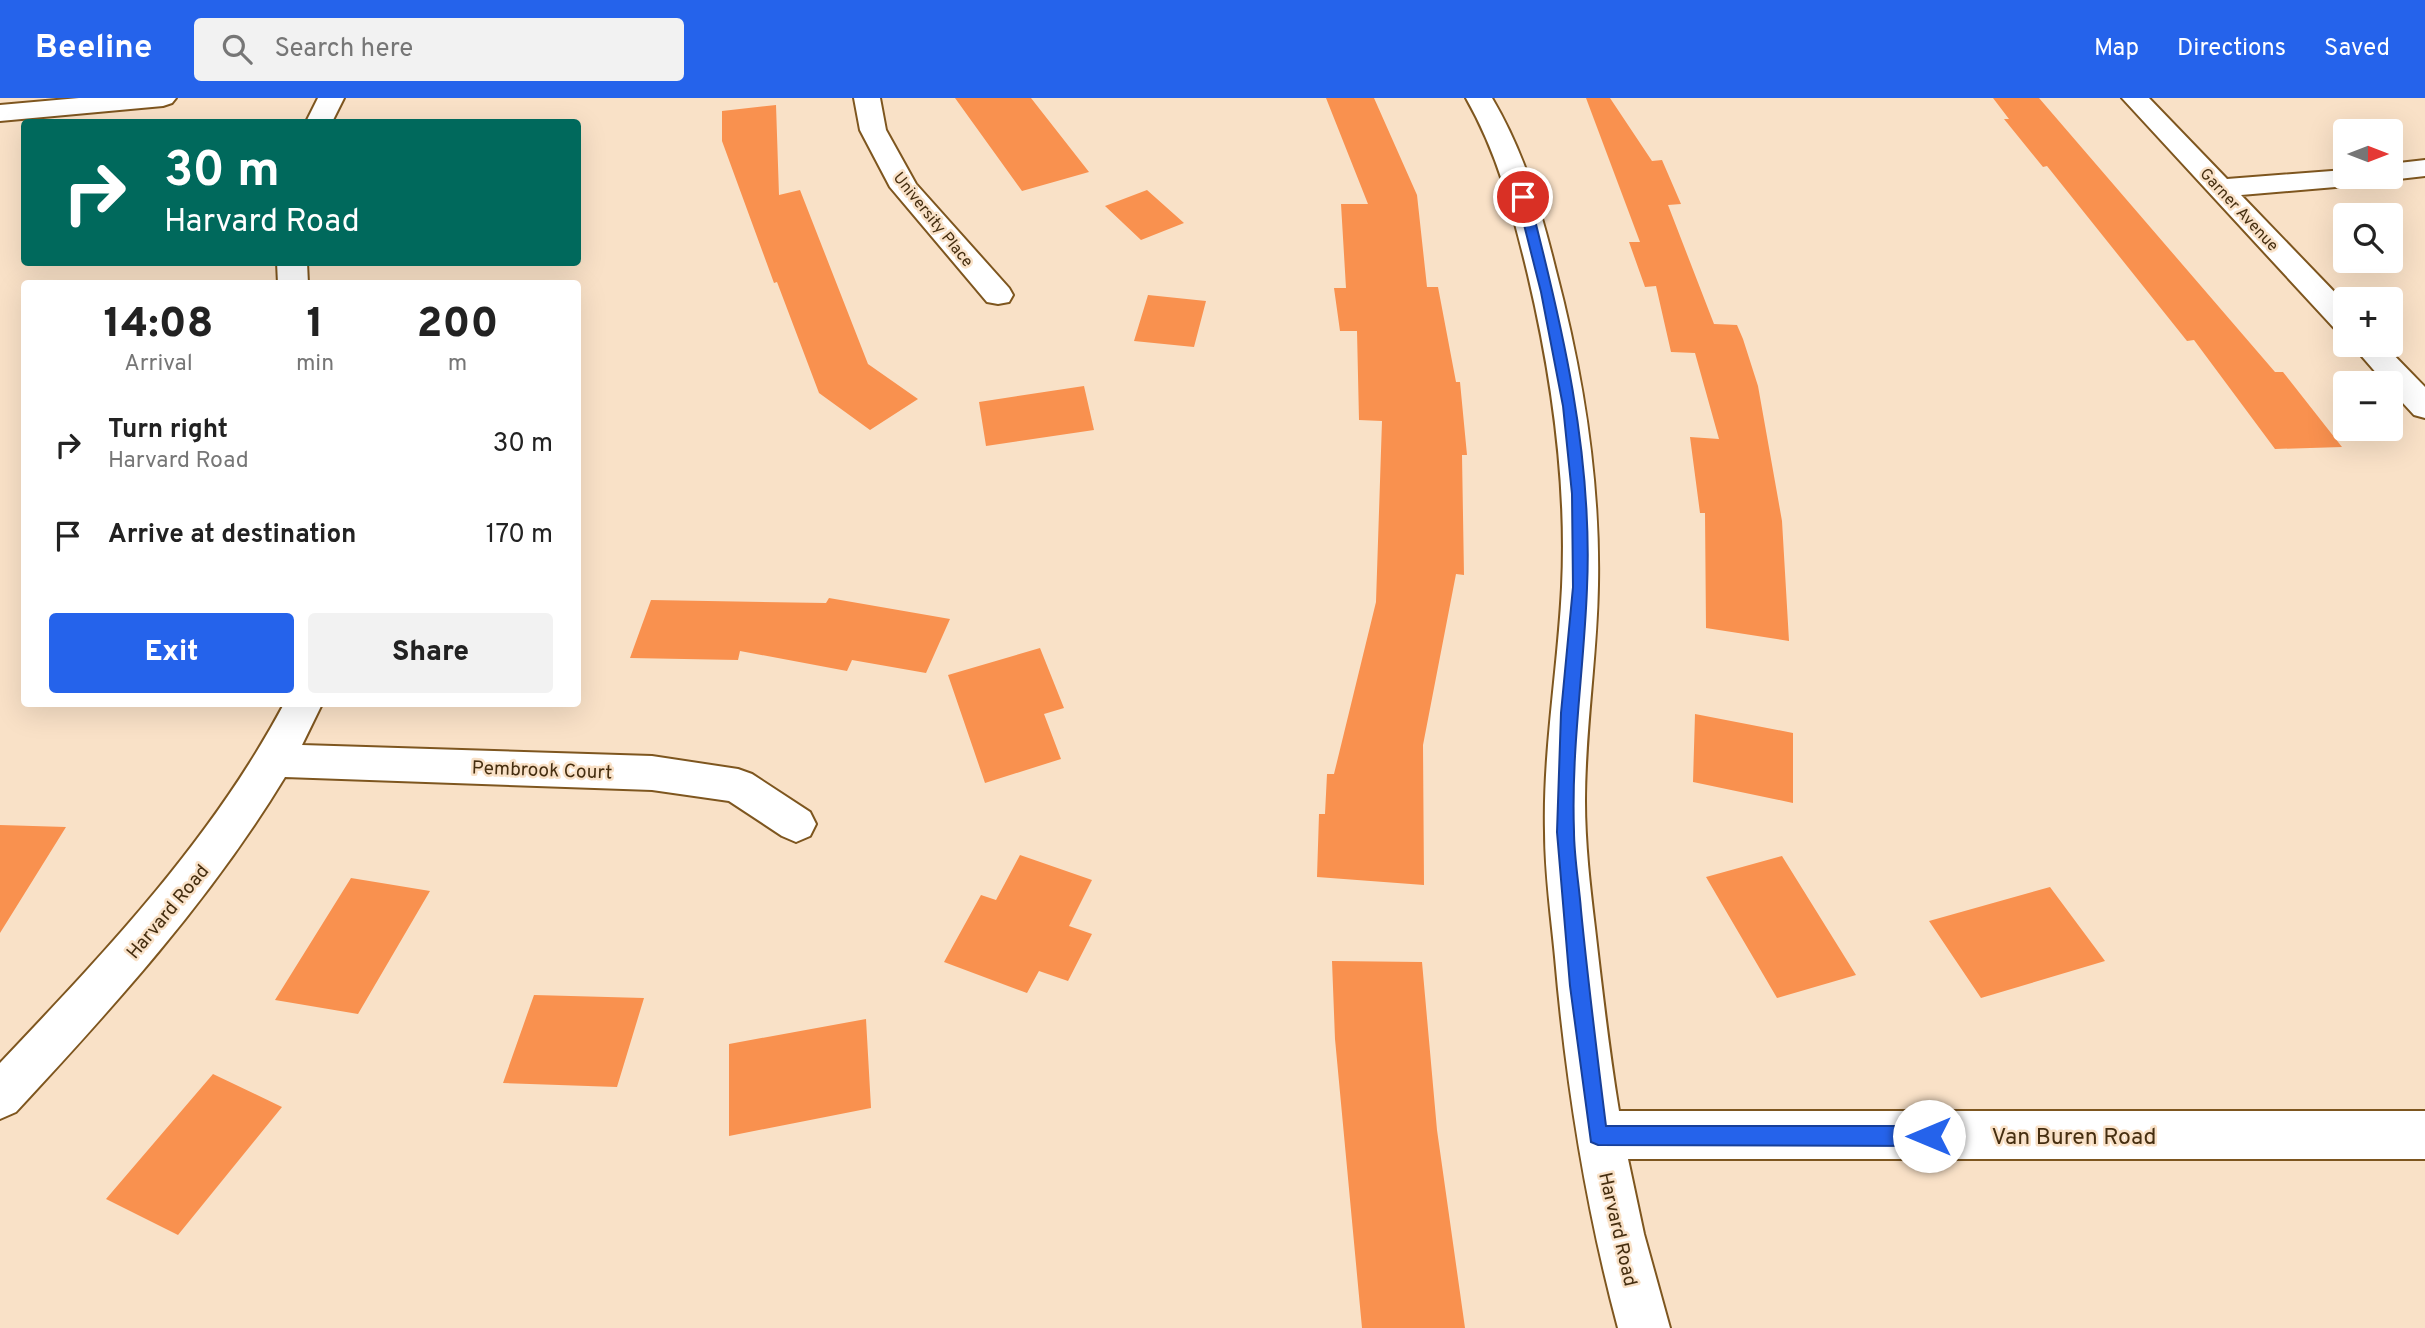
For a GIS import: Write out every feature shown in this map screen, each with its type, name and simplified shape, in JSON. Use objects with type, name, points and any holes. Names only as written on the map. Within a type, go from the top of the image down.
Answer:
[{"type":"street","points":[[0,113],[163,98]]},
{"type":"street","points":[[320,119],[331,98]]},
{"type":"street","name":"University Place","points":[[867,98],[873,130],[904,187],[998,295]]},
{"type":"street","name":"Harvard Road","points":[[1479,98],[1499,130],[1517,173],[1547,292],[1570,406],[1579,494],[1580,587],[1569,713],[1565,832],[1579,986],[1598,1136],[1644,1328]]},
{"type":"street","name":"Garner Avenue","points":[[2135,98],[2333,308]]},
{"type":"street","points":[[2403,171],[2425,168]]},
{"type":"street","points":[[2220,188],[2333,179]]},
{"type":"street","points":[[2378,357],[2425,407]]},
{"type":"street","name":"Harvard Road","points":[[0,1096],[130,956],[211,858],[275,760],[302,707]]},
{"type":"street","name":"Pembrook Court","points":[[275,760],[652,773],[696,778],[738,786],[796,824]]},
{"type":"street","name":"Van Buren Road","points":[[1598,1136],[2425,1135]]},
{"type":"building","points":[[955,98],[1031,98],[1089,172],[1022,191]]},
{"type":"building","points":[[1326,98],[1374,98],[1417,195],[1427,287],[1438,287],[1456,382],[1460,382],[1467,455],[1462,455],[1464,575],[1456,574],[1423,745],[1424,885],[1317,877],[1319,814],[1325,814],[1327,774],[1334,774],[1376,602],[1382,421],[1359,420],[1357,331],[1340,331],[1334,288],[1346,288],[1341,204],[1368,204]]},
{"type":"building","points":[[1586,98],[1610,98],[1652,161],[1662,160],[1681,204],[1668,205],[1714,324],[1737,325],[1743,339],[1758,386],[1782,521],[1789,641],[1706,628],[1705,513],[1700,513],[1690,437],[1719,439],[1695,353],[1671,352],[1656,286],[1645,287],[1629,242],[1640,242]]},
{"type":"building","points":[[1993,98],[2039,98],[2275,372],[2283,372],[2333,436],[2333,441],[2337,441],[2342,447],[2275,449],[2194,340],[2187,341],[2047,166],[2043,167],[2004,119],[2009,119]]},
{"type":"building","points":[[776,105],[779,195],[800,190],[868,364],[918,399],[870,430],[819,393],[777,282],[774,283],[722,141],[722,111]]},
{"type":"building","points":[[1147,190],[1184,223],[1141,240],[1105,206]]},
{"type":"building","points":[[1148,295],[1206,301],[1194,347],[1134,341]]},
{"type":"building","points":[[1084,386],[1094,430],[986,446],[979,402]]},
{"type":"building","points":[[829,598],[950,619],[926,673],[852,660],[847,671],[740,651],[738,660],[630,658],[651,600],[826,603]]},
{"type":"building","points":[[1040,648],[1064,708],[1044,714],[1061,759],[985,783],[948,675]]},
{"type":"building","points":[[1695,714],[1793,733],[1793,803],[1693,782]]},
{"type":"building","points":[[0,825],[66,827],[0,933]]},
{"type":"building","points":[[1020,855],[1092,880],[1069,926],[1092,934],[1068,981],[1039,971],[1027,993],[944,962],[981,895],[996,900]]},
{"type":"building","points":[[1782,856],[1856,975],[1777,998],[1706,877]]},
{"type":"building","points":[[351,878],[430,891],[358,1014],[275,1000]]},
{"type":"building","points":[[2050,887],[2105,961],[1981,998],[1929,921]]},
{"type":"building","points":[[1332,961],[1422,962],[1437,1130],[1465,1328],[1362,1328],[1335,1039]]},
{"type":"building","points":[[534,995],[644,998],[617,1087],[503,1083]]},
{"type":"building","points":[[866,1019],[871,1108],[729,1136],[729,1044]]},
{"type":"building","points":[[213,1074],[282,1107],[178,1235],[106,1199]]},
{"type":"route","points":[[1523,197],[1547,292],[1570,406],[1579,494],[1580,587],[1569,713],[1565,832],[1579,986],[1598,1136],[1929,1136]]}]
